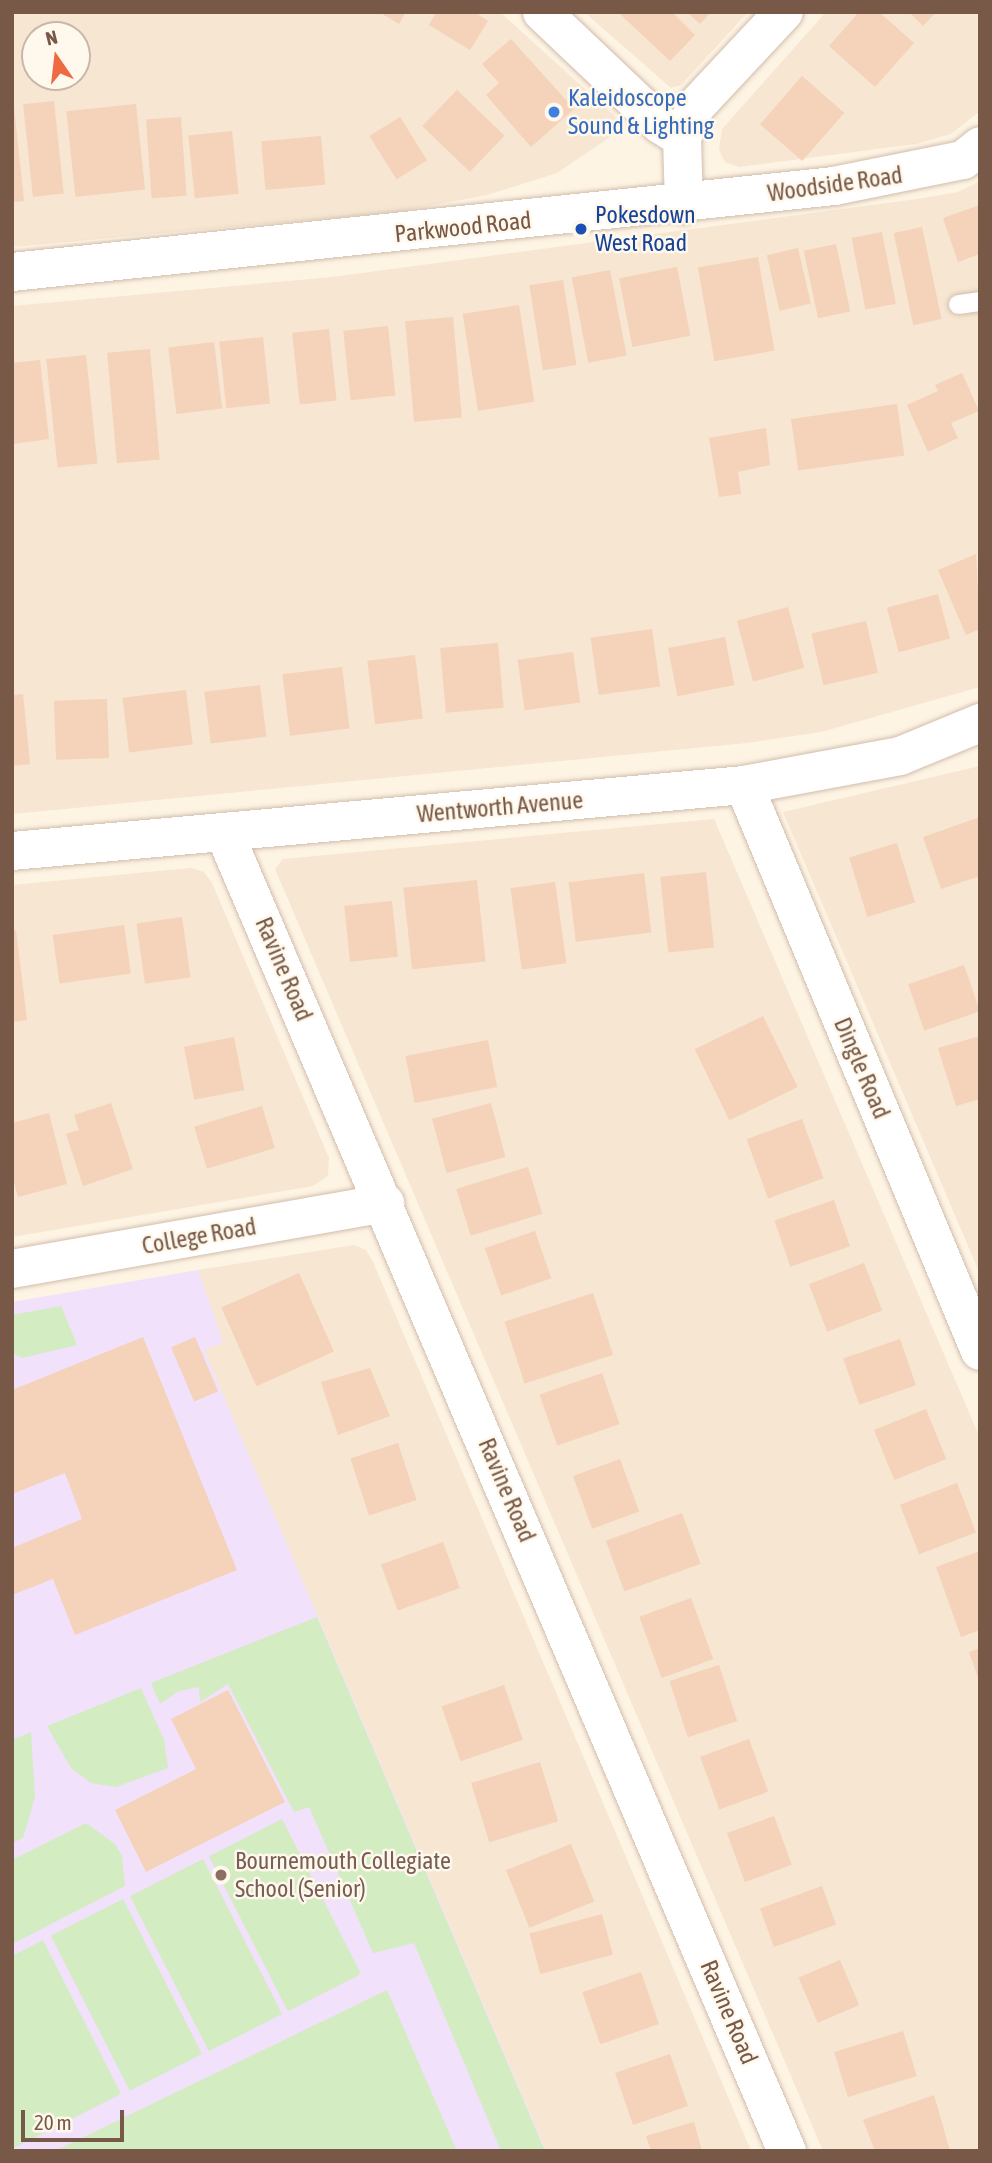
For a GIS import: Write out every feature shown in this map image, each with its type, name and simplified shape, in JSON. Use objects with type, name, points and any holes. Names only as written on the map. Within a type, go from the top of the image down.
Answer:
[{"type":"street","points":[[542,12],[662,125],[682,138]]},
{"type":"street","points":[[684,205],[682,138],[695,107],[784,12]]},
{"type":"street","name":"Woodside Road","points":[[684,205],[919,172],[964,160],[980,146]]},
{"type":"street","name":"Parkwood Road","points":[[12,272],[684,205]]},
{"type":"street","name":"Wentworth Avenue","points":[[12,851],[744,785],[900,756],[980,723]]},
{"type":"street","name":"Dingle Road","points":[[744,785],[980,1351]]},
{"type":"street","name":"Ravine Road","points":[[224,832],[385,1203],[787,2151]]},
{"type":"street","name":"College Road","points":[[12,1269],[385,1203]]},
{"type":"lane","points":[[958,304],[980,301]]},
{"type":"shaded area","points":[[12,12],[500,12],[621,122],[622,129],[557,173],[487,195],[397,212],[12,247]]},
{"type":"shaded area","points":[[584,12],[748,12],[681,85],[671,88]]},
{"type":"shaded area","points":[[826,12],[980,12],[980,111],[951,134],[916,144],[739,167],[725,162],[719,150],[722,129]]},
{"type":"shaded area","points":[[980,181],[980,687],[821,732],[747,743],[12,814],[12,306],[332,277],[917,199],[958,192]]},
{"type":"shaded area","points":[[980,766],[980,1274],[783,812]]},
{"type":"shaded area","points":[[714,819],[980,1438],[980,2151],[823,2151],[275,869],[283,859]]},
{"type":"shaded area","points":[[191,868],[204,872],[212,883],[329,1158],[328,1176],[313,1186],[12,1237],[12,885]]},
{"type":"shaded area","points":[[354,1245],[366,1250],[373,1262],[751,2151],[546,2151],[204,1350],[223,1342],[198,1270]]},
{"type":"shaded area","name":"Bournemouth Collegiate School (Senior)","points":[[198,1270],[223,1342],[204,1350],[546,2151],[12,2151],[12,1302]]},
{"type":"green space","points":[[61,1306],[77,1345],[22,1358],[12,1353],[12,1315]]},
{"type":"green space","points":[[317,1617],[545,2151],[501,2151],[414,1943],[373,1953],[309,1807],[294,1812],[228,1684],[200,1702],[199,1687],[179,1691],[160,1704],[151,1683]]},
{"type":"green space","points":[[141,1688],[164,1740],[168,1768],[116,1787],[91,1783],[71,1768],[47,1726]]},
{"type":"green space","points":[[31,1732],[35,1797],[23,1838],[12,1843],[12,1740]]},
{"type":"green space","points":[[282,1819],[361,1974],[288,2011],[209,1856]]},
{"type":"green space","points":[[86,1823],[115,1844],[122,1856],[125,1886],[12,1944],[12,1860]]},
{"type":"green space","points":[[203,1859],[282,2014],[209,2051],[130,1896]]},
{"type":"green space","points":[[123,1899],[202,2054],[130,2091],[51,1936]]},
{"type":"green space","points":[[43,1940],[121,2094],[12,2149],[12,1956]]},
{"type":"green space","points":[[387,1990],[457,2151],[55,2151]]},
{"type":"building","points":[[379,12],[406,12],[399,24]]},
{"type":"building","points":[[436,12],[474,12],[488,21],[470,50],[429,25]]},
{"type":"building","points":[[672,12],[695,35],[670,61],[620,14]]},
{"type":"building","points":[[687,12],[711,12],[700,24]]},
{"type":"building","points":[[859,12],[879,12],[914,43],[875,87],[829,46]]},
{"type":"building","points":[[909,12],[936,12],[923,26]]},
{"type":"building","points":[[511,39],[574,109],[531,147],[486,95],[499,83],[482,64]]},
{"type":"building","points":[[802,76],[844,113],[802,161],[760,124]]},
{"type":"building","points":[[457,90],[504,136],[470,172],[422,126]]},
{"type":"building","points":[[54,101],[64,193],[33,197],[23,104]]},
{"type":"building","points":[[136,104],[145,190],[75,197],[66,111]]},
{"type":"building","points":[[14,107],[24,201],[12,202],[12,108]]},
{"type":"building","points":[[181,117],[187,196],[152,198],[146,119]]},
{"type":"building","points":[[400,117],[427,160],[396,179],[369,136]]},
{"type":"building","points":[[232,131],[239,194],[195,198],[188,136]]},
{"type":"building","points":[[321,136],[325,185],[265,190],[261,141]]},
{"type":"building","points":[[980,205],[980,254],[958,262],[943,218]]},
{"type":"building","points":[[922,227],[942,319],[913,325],[894,233]]},
{"type":"building","points":[[882,232],[896,304],[865,310],[852,238]]},
{"type":"building","points":[[836,244],[850,311],[818,318],[804,251]]},
{"type":"building","points":[[798,248],[811,304],[780,311],[767,255]]},
{"type":"building","points":[[758,257],[774,351],[714,361],[698,268]]},
{"type":"building","points":[[677,267],[690,336],[632,347],[619,278]]},
{"type":"building","points":[[610,270],[627,355],[588,363],[572,277]]},
{"type":"building","points":[[563,280],[576,365],[543,370],[529,285]]},
{"type":"building","points":[[519,305],[534,402],[478,411],[463,314]]},
{"type":"building","points":[[453,317],[462,418],[414,422],[405,321]]},
{"type":"building","points":[[388,326],[395,396],[351,400],[343,331]]},
{"type":"building","points":[[329,329],[337,401],[300,404],[292,333]]},
{"type":"building","points":[[263,337],[270,404],[226,408],[219,342]]},
{"type":"building","points":[[214,342],[222,409],[177,414],[168,348]]},
{"type":"building","points":[[150,349],[160,460],[117,463],[107,353]]},
{"type":"building","points":[[86,355],[97,463],[58,468],[46,359]]},
{"type":"building","points":[[40,360],[49,439],[12,444],[12,363]]},
{"type":"building","points":[[962,373],[979,411],[951,423],[958,438],[928,452],[907,405],[938,391],[935,385]]},
{"type":"building","points":[[897,404],[904,455],[798,470],[791,419]]},
{"type":"building","points":[[766,428],[770,465],[738,472],[741,494],[719,497],[709,438]]},
{"type":"building","points":[[976,554],[980,629],[966,635],[938,570]]},
{"type":"building","points":[[938,594],[950,638],[899,652],[887,608]]},
{"type":"building","points":[[788,607],[804,668],[753,682],[737,621]]},
{"type":"building","points":[[866,621],[878,673],[823,685],[811,634]]},
{"type":"building","points":[[652,629],[660,686],[599,695],[591,638]]},
{"type":"building","points":[[725,637],[734,685],[677,696],[668,648]]},
{"type":"building","points":[[498,643],[504,708],[446,713],[440,648]]},
{"type":"building","points":[[573,652],[580,703],[525,710],[518,660]]},
{"type":"building","points":[[415,655],[423,719],[375,724],[367,661]]},
{"type":"building","points":[[342,667],[350,729],[290,736],[282,674]]},
{"type":"building","points":[[260,685],[266,737],[211,743],[204,692]]},
{"type":"building","points":[[186,690],[193,745],[129,752],[122,698]]},
{"type":"building","points":[[23,694],[30,764],[12,766],[12,695]]},
{"type":"building","points":[[107,699],[109,758],[56,760],[54,701]]},
{"type":"building","points":[[980,817],[980,876],[941,889],[923,837]]},
{"type":"building","points":[[897,843],[915,902],[867,917],[849,858]]},
{"type":"building","points":[[706,872],[714,948],[668,952],[660,877]]},
{"type":"building","points":[[644,873],[651,933],[576,942],[569,882]]},
{"type":"building","points":[[477,880],[486,962],[412,969],[403,888]]},
{"type":"building","points":[[555,882],[566,963],[522,969],[510,888]]},
{"type":"building","points":[[392,901],[398,957],[350,962],[344,906]]},
{"type":"building","points":[[182,917],[190,977],[145,984],[136,923]]},
{"type":"building","points":[[124,925],[131,974],[60,984],[53,935]]},
{"type":"building","points":[[16,930],[27,1020],[12,1022],[12,931]]},
{"type":"building","points":[[964,965],[980,1011],[924,1031],[908,984]]},
{"type":"building","points":[[763,1016],[798,1087],[729,1120],[695,1049]]},
{"type":"building","points":[[980,1036],[980,1099],[956,1106],[938,1048]]},
{"type":"building","points":[[234,1037],[244,1090],[194,1100],[184,1047]]},
{"type":"building","points":[[488,1040],[497,1087],[415,1103],[406,1056]]},
{"type":"building","points":[[111,1103],[133,1169],[83,1186],[66,1134],[79,1130],[74,1115]]},
{"type":"building","points":[[491,1103],[505,1157],[447,1173],[432,1119]]},
{"type":"building","points":[[262,1106],[275,1148],[207,1169],[194,1127]]},
{"type":"building","points":[[49,1113],[67,1184],[18,1197],[12,1174],[12,1123]]},
{"type":"building","points":[[802,1119],[824,1178],[768,1198],[747,1139]]},
{"type":"building","points":[[528,1167],[542,1214],[471,1236],[456,1189]]},
{"type":"building","points":[[834,1200],[850,1246],[790,1267],[774,1221]]},
{"type":"building","points":[[535,1231],[551,1278],[501,1296],[485,1248]]},
{"type":"building","points":[[864,1263],[882,1311],[827,1332],[809,1284]]},
{"type":"building","points":[[299,1273],[334,1352],[256,1386],[221,1308]]},
{"type":"building","points":[[593,1293],[613,1355],[525,1384],[505,1322]]},
{"type":"building","points":[[143,1337],[237,1570],[75,1635],[53,1579],[12,1595],[12,1548],[82,1519],[65,1473],[12,1494],[12,1390]]},
{"type":"building","points":[[195,1337],[218,1391],[194,1401],[171,1347]]},
{"type":"building","points":[[900,1339],[916,1385],[859,1405],[843,1359]]},
{"type":"building","points":[[370,1368],[390,1416],[338,1435],[321,1382]]},
{"type":"building","points":[[602,1373],[620,1424],[557,1446],[540,1394]]},
{"type":"building","points":[[926,1409],[946,1459],[894,1480],[874,1430]]},
{"type":"building","points":[[398,1443],[417,1500],[369,1516],[350,1458]]},
{"type":"building","points":[[620,1459],[639,1512],[592,1529],[573,1476]]},
{"type":"building","points":[[957,1483],[976,1532],[919,1554],[900,1505]]},
{"type":"building","points":[[682,1513],[700,1564],[624,1591],[606,1541]]},
{"type":"building","points":[[443,1542],[460,1588],[398,1611],[381,1565]]},
{"type":"building","points":[[980,1551],[980,1630],[961,1637],[936,1567]]},
{"type":"building","points":[[691,1598],[713,1659],[662,1678],[639,1617]]},
{"type":"building","points":[[980,1648],[980,1680],[979,1680],[969,1652]]},
{"type":"building","points":[[719,1665],[737,1721],[688,1737],[670,1681]]},
{"type":"building","points":[[504,1685],[523,1740],[460,1761],[442,1706]]},
{"type":"building","points":[[228,1690],[285,1802],[146,1872],[115,1810],[196,1769],[171,1719]]},
{"type":"building","points":[[749,1739],[768,1792],[719,1809],[700,1757]]},
{"type":"building","points":[[540,1762],[558,1821],[489,1842],[471,1783]]},
{"type":"building","points":[[774,1816],[792,1865],[745,1882],[727,1833]]},
{"type":"building","points":[[571,1844],[594,1901],[529,1928],[506,1870]]},
{"type":"building","points":[[822,1886],[836,1925],[774,1947],[760,1909]]},
{"type":"building","points":[[602,1914],[613,1955],[540,1974],[530,1933]]},
{"type":"building","points":[[840,1960],[859,2005],[818,2023],[799,1978]]},
{"type":"building","points":[[641,1972],[659,2024],[600,2044],[582,1992]]},
{"type":"building","points":[[903,2031],[917,2076],[848,2097],[834,2052]]},
{"type":"building","points":[[670,2054],[688,2106],[633,2125],[615,2073]]},
{"type":"building","points":[[934,2095],[950,2151],[875,2151],[863,2120]]},
{"type":"building","points":[[694,2122],[702,2151],[651,2151],[646,2136]]},
{"type":"place","name":"Kaleidoscope Sound & Lighting","points":[[554,112]]},
{"type":"place","name":"Pokesdown West Road","points":[[581,229]]},
{"type":"place","name":"Bournemouth Collegiate School (Senior)","points":[[221,1875]]}]
